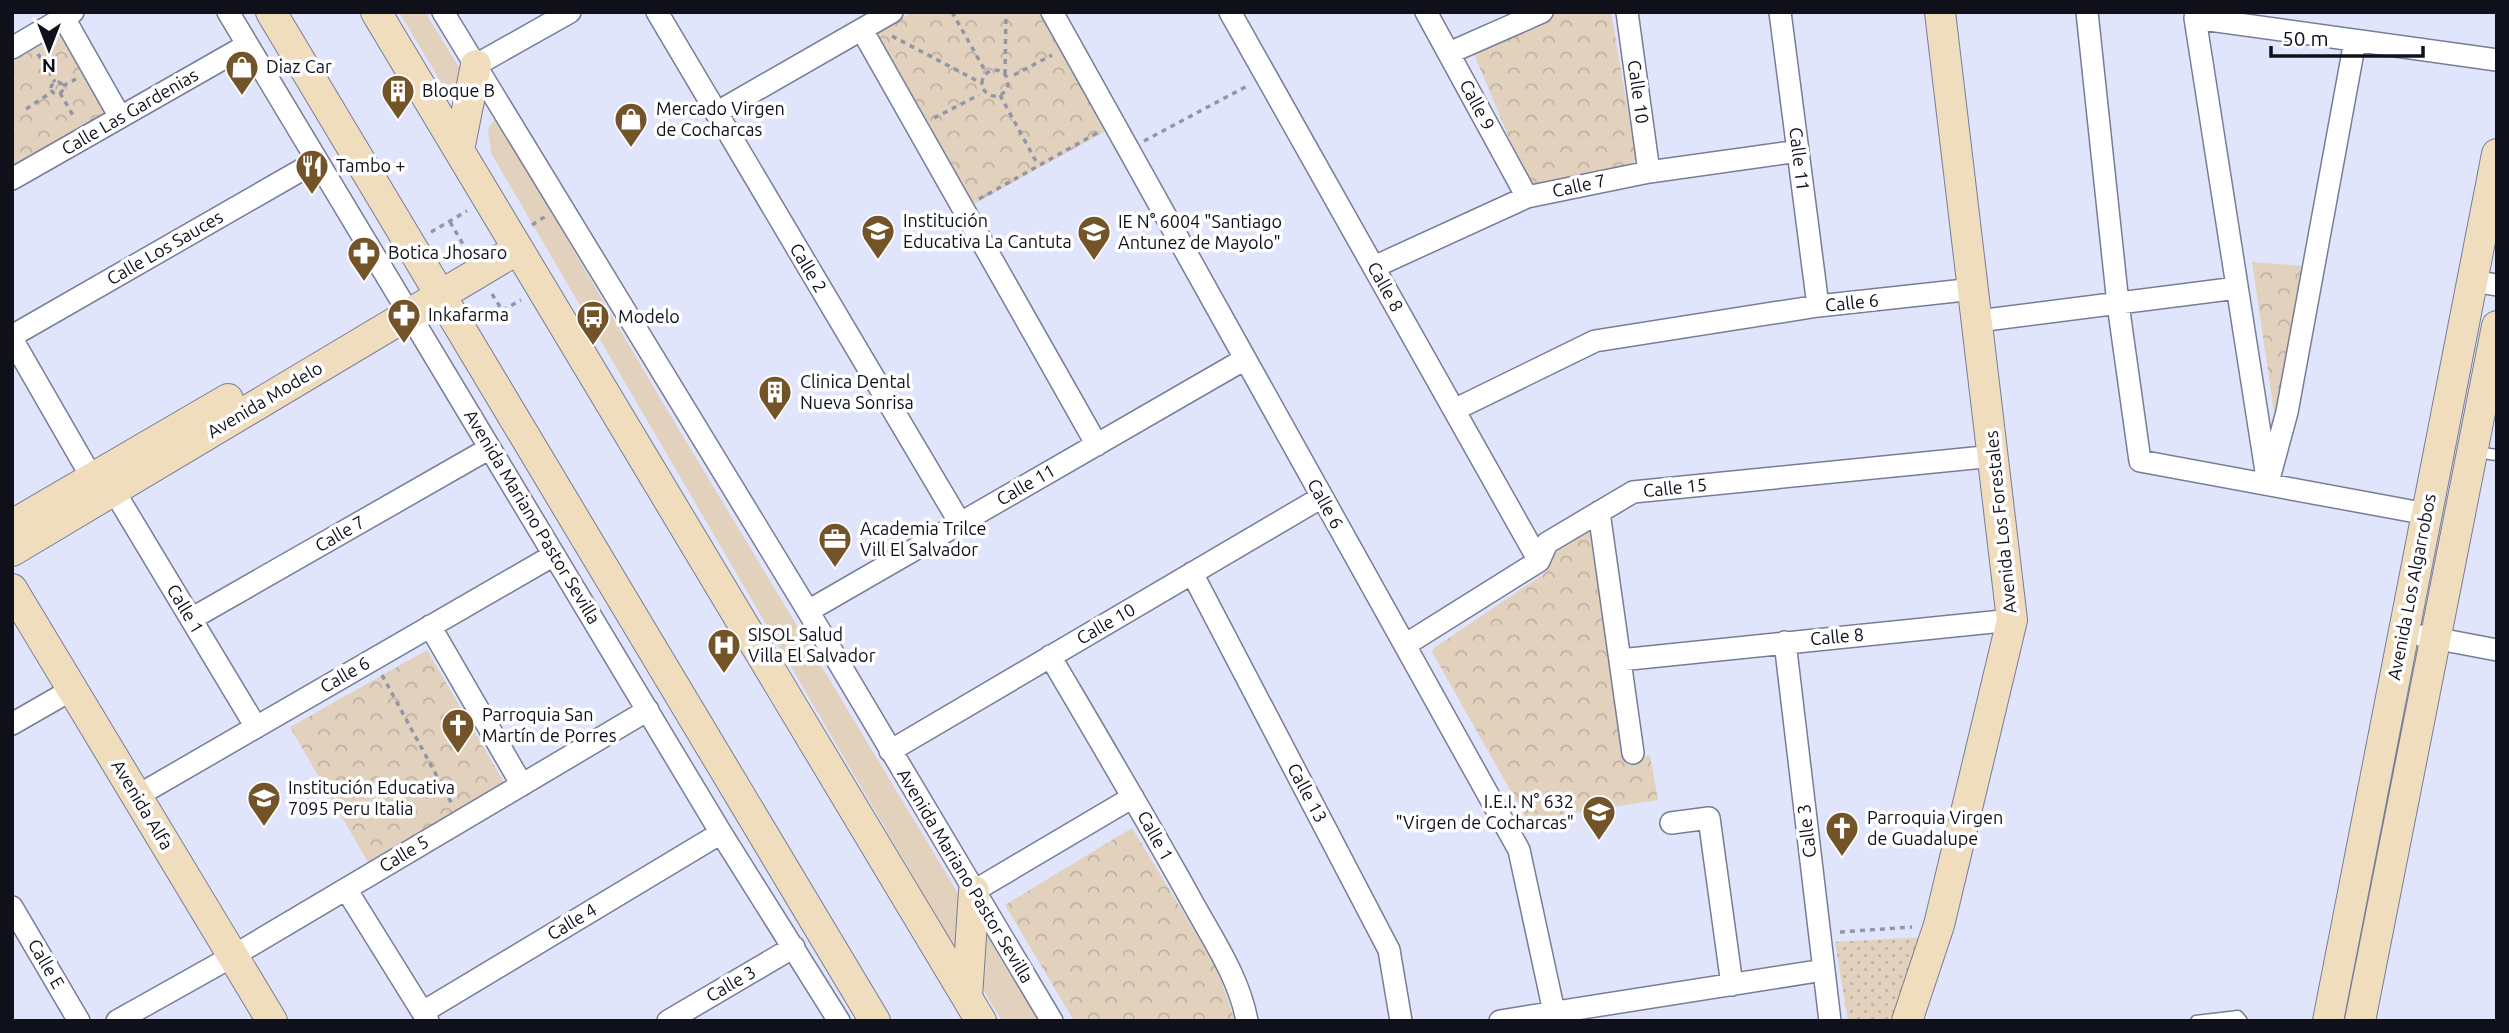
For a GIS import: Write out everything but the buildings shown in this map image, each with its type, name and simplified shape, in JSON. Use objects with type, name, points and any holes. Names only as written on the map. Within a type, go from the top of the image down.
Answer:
[{"type":"street","name":"Avenida Mariano Pastor Sevilla","points":[[228,12],[721,833],[838,1021]]},
{"type":"street","name":"Avenida Mariano Pastor Sevilla","points":[[271,12],[875,1021]]},
{"type":"street","points":[[376,12],[974,1009]]},
{"type":"street","name":"Avenida Mariano Pastor Sevilla","points":[[443,12],[808,611],[1052,1021]]},
{"type":"street","points":[[459,150],[476,65],[570,12]]},
{"type":"street","name":"Calle 2","points":[[657,12],[960,523]]},
{"type":"street","points":[[716,113],[892,12]]},
{"type":"street","name":"Calle 6","points":[[1052,12],[1520,850],[1554,1012]]},
{"type":"street","name":"Calle 8","points":[[1230,12],[1539,561]]},
{"type":"street","name":"Calle 9","points":[[1426,12],[1527,197]]},
{"type":"street","points":[[1449,53],[1542,12]]},
{"type":"street","name":"Calle 10","points":[[1627,12],[1649,172]]},
{"type":"street","name":"Calle 11","points":[[1780,12],[1818,306]]},
{"type":"street","name":"Avenida Los Forestales","points":[[1907,1021],[1939,925],[2012,620],[1940,12]]},
{"type":"street","points":[[2087,12],[2118,304],[2140,461],[2427,514]]},
{"type":"street","points":[[12,48],[68,15],[120,117]]},
{"type":"street","points":[[2268,484],[2195,18],[2497,61]]},
{"type":"street","points":[[862,30],[1097,445]]},
{"type":"street","points":[[2268,484],[2287,412],[2355,41]]},
{"type":"street","name":"Calle Las Gardenias","points":[[12,179],[247,45]]},
{"type":"street","name":"Calle 7","points":[[1374,267],[1527,197],[1649,172],[1798,151]]},
{"type":"street","name":"Avenida Los Algarrobos","points":[[2328,1021],[2427,514],[2484,283],[2497,154]]},
{"type":"street","name":"Calle Los Sauces","points":[[12,337],[317,161]]},
{"type":"street","name":"Avenida Modelo","points":[[12,551],[103,484],[514,242]]},
{"type":"street","points":[[1978,321],[2237,288]]},
{"type":"street","name":"Calle 6","points":[[1454,410],[1595,341],[1818,306],[1974,289]]},
{"type":"street","name":"Avenida Los Algarrobos","points":[[2360,1021],[2435,639],[2484,453],[2497,326]]},
{"type":"street","name":"Calle 1","points":[[12,337],[191,619],[256,727]]},
{"type":"street","name":"Calle 11","points":[[808,611],[1245,359]]},
{"type":"street","name":"Calle 7","points":[[191,619],[490,448]]},
{"type":"street","name":"Calle 15","points":[[1405,645],[1539,561],[1547,543],[1633,492],[1994,456]]},
{"type":"street","name":"Avenida Modelo","points":[[12,525],[103,484]]},
{"type":"street","name":"Calle 10","points":[[890,751],[1322,497]]},
{"type":"street","points":[[1599,512],[1633,753]]},
{"type":"street","name":"Calle 6","points":[[137,796],[554,555]]},
{"type":"street","name":"Calle 13","points":[[1192,573],[1389,950],[1401,1021]]},
{"type":"street","name":"Avenida Alfa","points":[[12,589],[272,1021]]},
{"type":"street","name":"Calle 8","points":[[1620,660],[2012,620]]},
{"type":"street","points":[[430,626],[522,785]]},
{"type":"street","points":[[2404,633],[2497,650]]},
{"type":"street","name":"Calle 3","points":[[1785,642],[1830,1021]]},
{"type":"street","name":"Calle 1","points":[[1051,656],[1224,959],[1236,985],[1247,1021]]},
{"type":"street","points":[[12,724],[72,689]]},
{"type":"street","name":"Calle 5","points":[[233,956],[648,710]]},
{"type":"street","points":[[974,1009],[974,891],[1133,797]]},
{"type":"street","points":[[1671,823],[1709,818],[1732,985]]},
{"type":"street","name":"Calle 4","points":[[426,1016],[721,833]]},
{"type":"street","points":[[346,889],[426,1016]]},
{"type":"street","name":"Calle E","points":[[12,907],[79,1021]]},
{"type":"street","name":"Calle 3","points":[[668,1021],[794,947]]},
{"type":"street","points":[[117,1021],[233,956]]},
{"type":"street","points":[[1500,1021],[1824,970]]},
{"type":"lane","points":[[2196,1021],[2238,1016],[2242,1021]]},
{"type":"path","points":[[952,12],[987,74]]},
{"type":"path","points":[[1004,74],[1006,12]]},
{"type":"path","points":[[890,43],[884,32],[983,84],[987,92],[1000,95],[1038,165]]},
{"type":"path","points":[[37,52],[55,82],[63,86]]},
{"type":"path","points":[[1014,75],[1058,52]]},
{"type":"path","points":[[983,84],[987,74],[996,70],[1004,74],[1007,88],[1000,95]]},
{"type":"path","points":[[1128,149],[1266,76]]},
{"type":"path","points":[[60,93],[63,86],[80,77]]},
{"type":"path","points":[[52,92],[51,86],[55,82]]},
{"type":"path","points":[[26,109],[52,92],[60,93]]},
{"type":"path","points":[[60,93],[78,124]]},
{"type":"path","points":[[927,108],[933,119],[979,95]]},
{"type":"path","points":[[978,199],[1101,130]]},
{"type":"path","points":[[410,244],[488,198]]},
{"type":"path","points":[[463,332],[542,288]]},
{"type":"path","points":[[374,659],[452,805],[463,800]]},
{"type":"path","points":[[1819,934],[1939,925]]},
{"type":"green space","points":[[399,12],[425,12],[461,72],[455,97],[450,97]]},
{"type":"green space","points":[[913,12],[1039,12],[1106,131],[974,204],[877,32]]},
{"type":"green space","points":[[1555,12],[1611,12],[1636,158],[1631,167],[1530,188],[1474,54],[1476,47]]},
{"type":"green space","points":[[62,33],[111,113],[12,169],[12,62]]},
{"type":"green space","points":[[496,118],[657,393],[956,890],[959,897],[954,946],[491,153],[488,129]]},
{"type":"green space","points":[[2252,262],[2305,266],[2275,419]]},
{"type":"green space","points":[[1589,530],[1624,760],[1650,755],[1658,800],[1527,820],[1432,652],[1434,648],[1545,573],[1554,545]]},
{"type":"green space","points":[[427,650],[506,786],[369,864],[290,727]]},
{"type":"green space","points":[[1132,828],[1217,968],[1235,1021],[1074,1021],[1005,905]]},
{"type":"green space","points":[[982,923],[1039,1021],[1002,1021],[984,991],[981,975]]},
{"type":"green space","points":[[1925,937],[1896,1021],[1848,1021],[1835,942]]},
{"type":"place","name":"Diaz Car","points":[[242,97]]},
{"type":"place","name":"Bloque B","points":[[398,121]]},
{"type":"place","name":"Mercado Virgen de Cocharcas","points":[[631,149]]},
{"type":"place","name":"Tambo +","points":[[312,196]]},
{"type":"place","name":"Institución Educativa La Cantuta","points":[[878,261]]},
{"type":"place","name":"IE N° 6004 \"Santiago Antunez de Mayolo\"","points":[[1094,262]]},
{"type":"place","name":"Botica Jhosaro","points":[[364,283]]},
{"type":"place","name":"Inkafarma","points":[[404,345]]},
{"type":"place","name":"Modelo","points":[[593,347]]},
{"type":"place","name":"Clinica Dental Nueva Sonrisa","points":[[775,422]]},
{"type":"place","name":"Academia Trilce Vill El Salvador","points":[[835,569]]},
{"type":"place","name":"SISOL Salud Villa El Salvador","points":[[724,675]]},
{"type":"place","name":"Parroquia San Martín de Porres","points":[[458,755]]},
{"type":"place","name":"Institución Educativa 7095 Peru Italia","points":[[264,828]]},
{"type":"place","name":"I.E.I. N° 632 \"Virgen de Cocharcas\"","points":[[1599,842]]},
{"type":"place","name":"Parroquia Virgen de Guadalupe","points":[[1842,858]]}]
